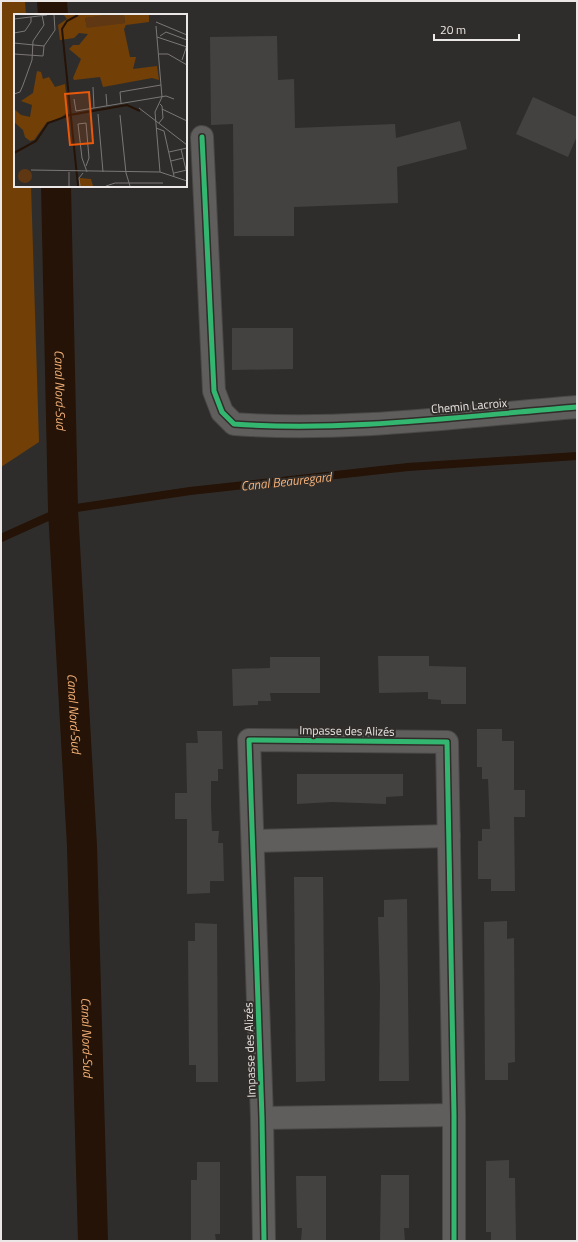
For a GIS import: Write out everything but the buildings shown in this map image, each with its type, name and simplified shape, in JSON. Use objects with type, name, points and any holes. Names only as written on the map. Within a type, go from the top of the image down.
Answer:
[{"type":"street","name":"Chemin Lacroix","points":[[202,136],[214,391],[222,412],[234,424],[259,426],[362,424],[577,407]]},
{"type":"street","name":"Impasse des Alizés","points":[[264,1241],[262,1118],[249,740],[447,742],[454,1115],[454,1241]]},
{"type":"street","points":[[253,841],[449,836]]},
{"type":"street","points":[[262,1118],[454,1115]]},
{"type":"shaded area","points":[[1,1],[25,1],[26,14],[14,14],[14,187],[31,187],[39,442],[1,467]]},
{"type":"waterway","name":"Canal Nord-Sud","points":[[52,1],[53,14]]},
{"type":"waterway","name":"Canal Nord-Sud","points":[[56,187],[63,510],[82,846],[93,1241]]},
{"type":"waterway","name":"Canal Beauregard","points":[[1,538],[63,510],[190,491],[408,467],[577,456]]},
{"type":"cycle path","points":[[202,137],[214,391],[222,412],[234,424],[277,426],[363,425],[577,407]]},
{"type":"cycle path","points":[[264,1241],[262,1118],[249,740],[447,742],[454,1115],[454,1241]]}]
